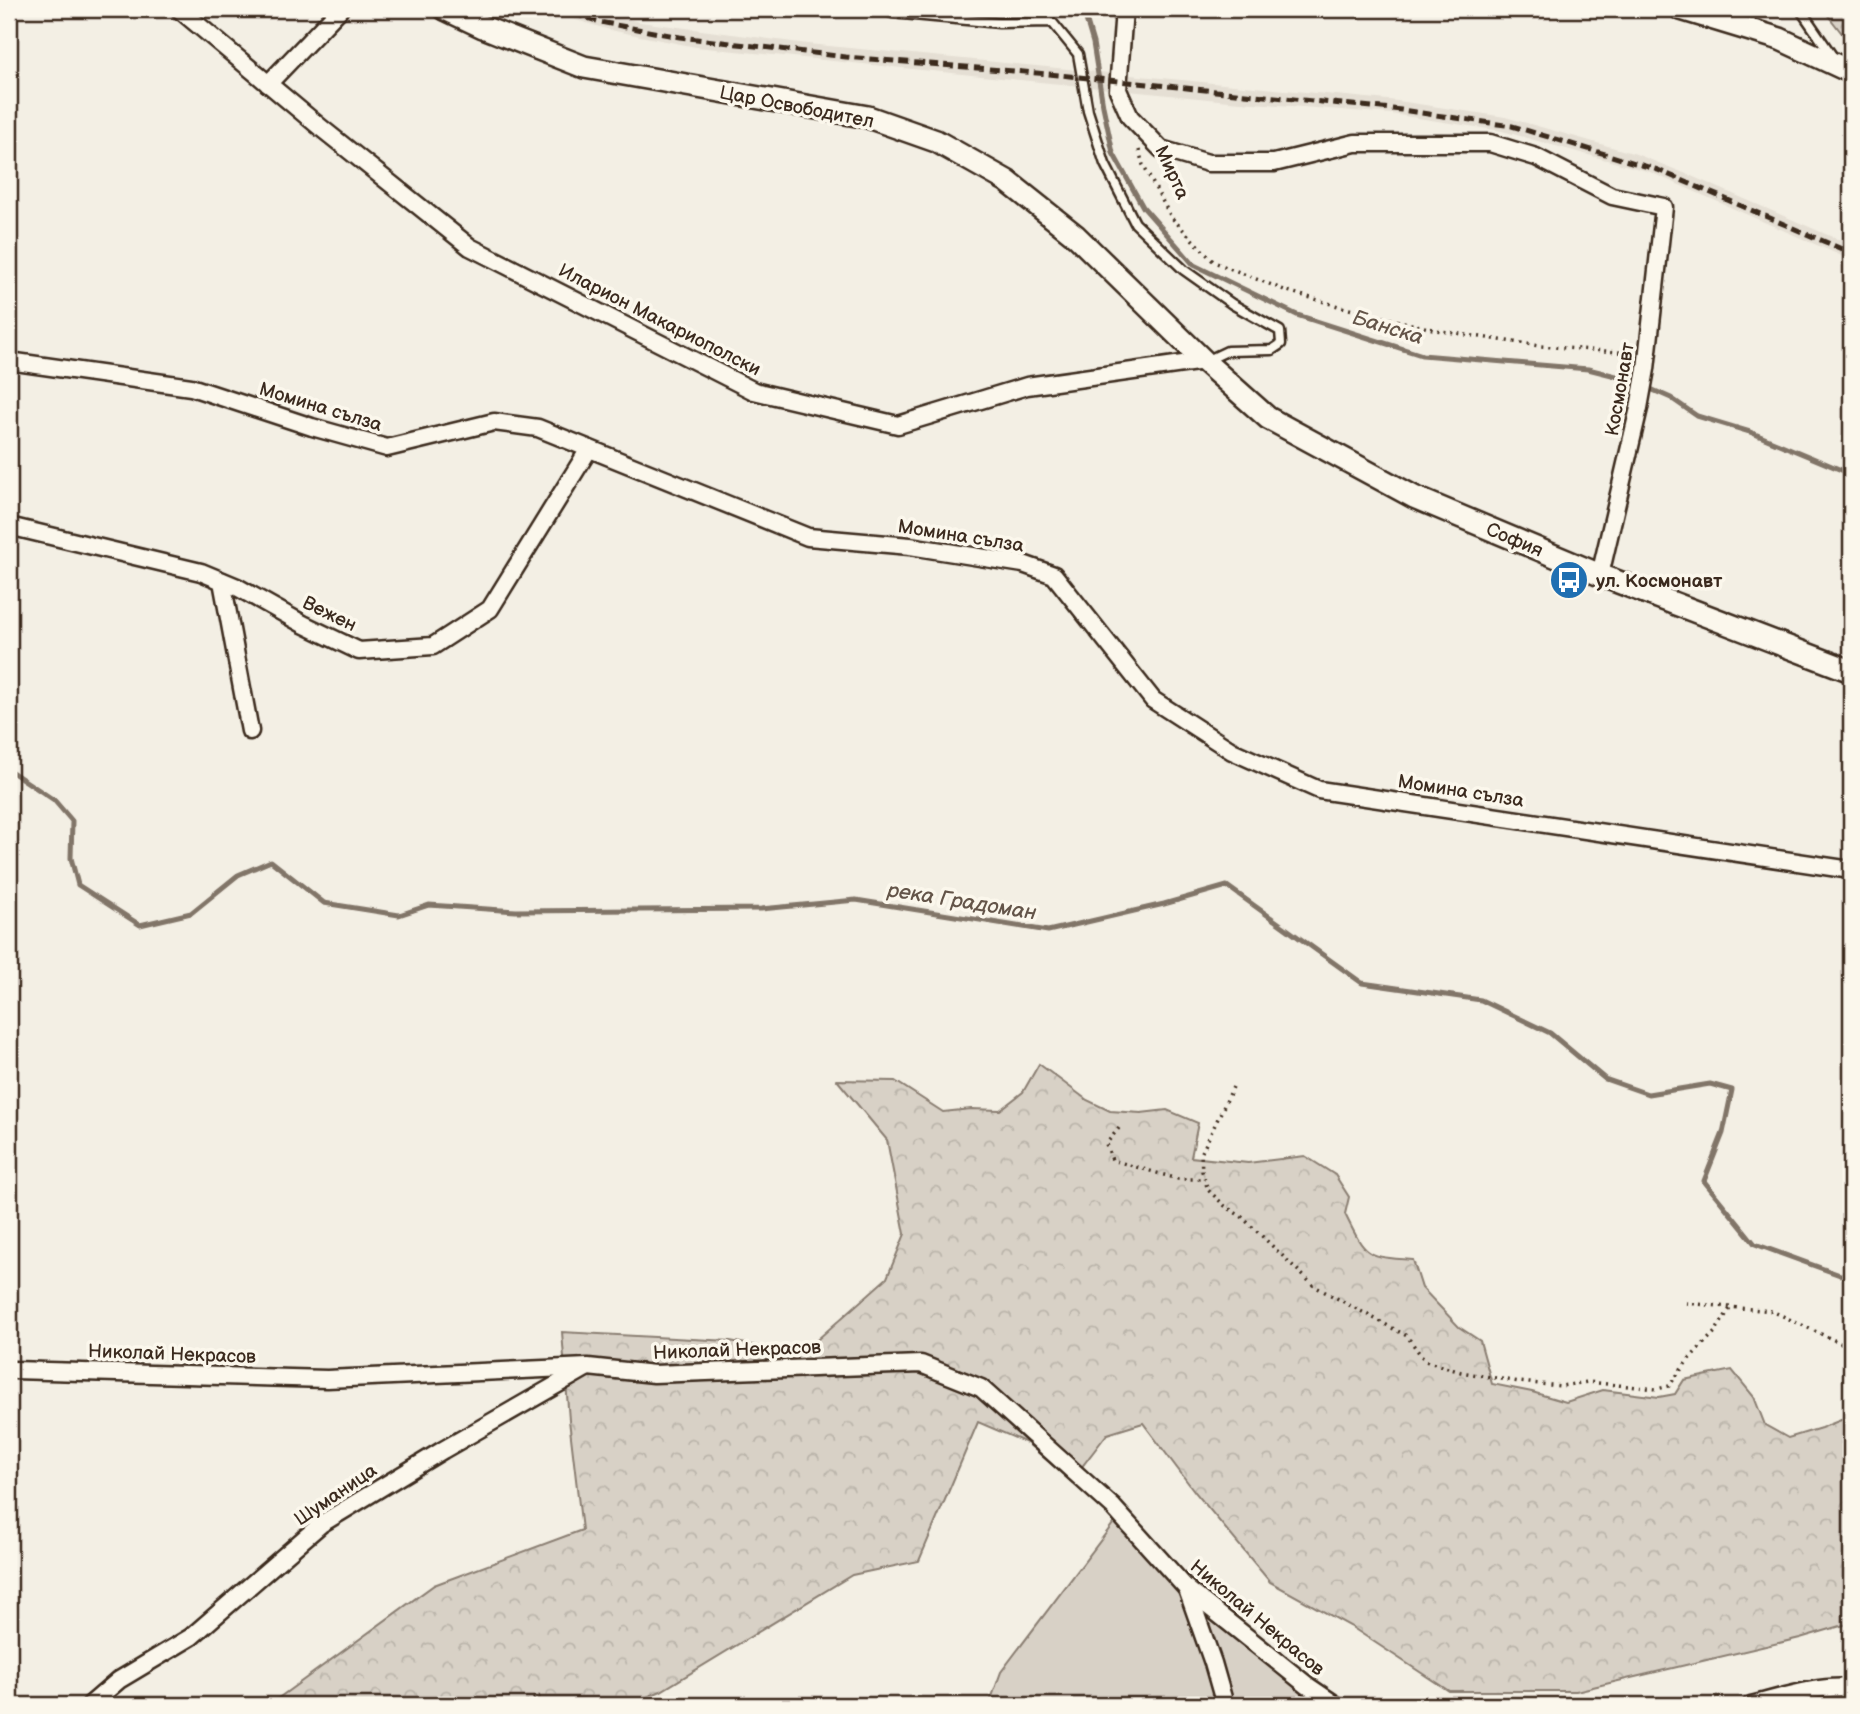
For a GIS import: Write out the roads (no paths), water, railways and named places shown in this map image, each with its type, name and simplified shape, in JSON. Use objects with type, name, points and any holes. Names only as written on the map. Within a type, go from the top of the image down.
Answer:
[{"type":"street","name":"Иларион Макариополски","points":[[178,9],[470,247],[754,391],[898,425],[1027,386],[1205,361]]},
{"type":"street","points":[[268,84],[340,9]]},
{"type":"street","name":"Цар Освободител","points":[[445,9],[584,67],[868,117],[936,141],[1007,181],[1076,236],[1205,361]]},
{"type":"street","name":"Мирта","points":[[1124,9],[1118,90],[1130,117],[1161,149],[1208,163],[1274,163],[1355,143],[1490,143],[1536,157],[1612,196],[1664,207]]},
{"type":"street","points":[[1681,9],[1780,39],[1845,69]]},
{"type":"street","name":"Космонавт","points":[[1600,575],[1647,362],[1664,207]]},
{"type":"street","name":"Момина сълза","points":[[9,361],[191,387],[312,427],[387,448],[494,422],[538,428],[808,537],[910,546],[1023,564],[1054,575],[1153,700],[1232,751],[1318,790],[1851,870]]},
{"type":"street","name":"София","points":[[1205,361],[1268,418],[1414,497],[1600,575],[1851,671]]},
{"type":"street","name":"Вежен","points":[[9,526],[201,572],[237,587],[303,625],[359,651],[433,646],[490,609],[589,449]]},
{"type":"street","points":[[222,581],[250,731]]},
{"type":"street","name":"Николай Некрасов","points":[[13,1370],[327,1379],[588,1367],[654,1374],[920,1364],[981,1388],[1113,1507],[1187,1589],[1308,1686],[1336,1705]]},
{"type":"street","name":"Шуманица","points":[[90,1705],[119,1680],[191,1637],[321,1524],[588,1367]]},
{"type":"street","points":[[1187,1589],[1225,1705]]},
{"type":"street","points":[[1751,1705],[1794,1693],[1851,1688]]},
{"type":"lane","points":[[881,9],[892,13],[999,23],[1052,22],[1078,54],[1088,111],[1105,164],[1135,223],[1184,270],[1232,304],[1280,331],[1281,344],[1272,350],[1227,351],[1205,361]]},
{"type":"lane","points":[[1800,9],[1845,69]]},
{"type":"waterway","name":"Банска","points":[[1083,9],[1093,43],[1113,153],[1143,207],[1194,265],[1297,315],[1422,355],[1588,369],[1628,379],[1671,398],[1697,416],[1750,432],[1851,474]]},
{"type":"waterway","name":"река Градоман","points":[[9,773],[12,772],[54,800],[72,821],[71,858],[78,885],[140,925],[191,913],[238,875],[271,861],[324,903],[399,915],[429,905],[516,911],[761,909],[856,900],[1048,931],[1227,886],[1362,983],[1481,1000],[1550,1033],[1605,1079],[1648,1094],[1710,1084],[1732,1090],[1723,1133],[1704,1181],[1755,1244],[1851,1279]]},
{"type":"railway","points":[[559,9],[600,22],[680,37],[846,57],[1060,75],[1401,110],[1512,126],[1658,170],[1851,253]]},
{"type":"place","name":"ул. Космонавт","points":[[1569,580]]}]
